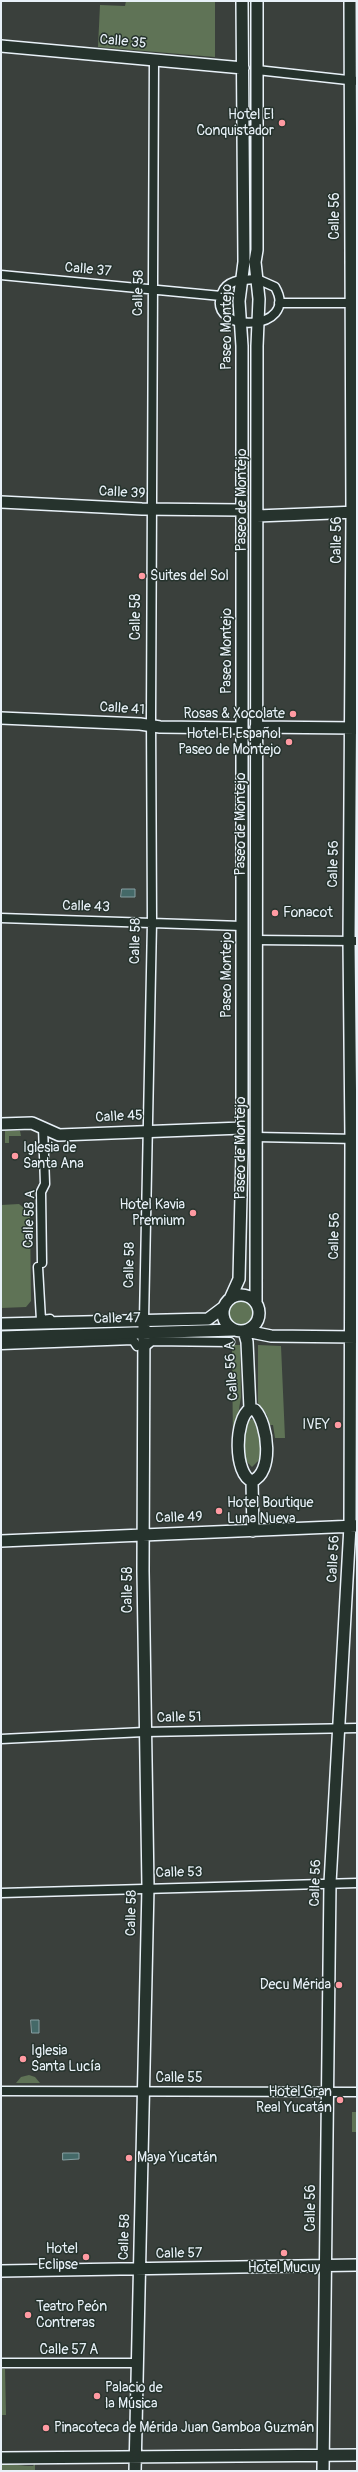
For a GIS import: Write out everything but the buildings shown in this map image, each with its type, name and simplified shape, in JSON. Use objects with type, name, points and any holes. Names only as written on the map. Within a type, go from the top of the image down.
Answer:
[{"type":"street","name":"Paseo Montejo","points":[[227,1303],[239,1279],[242,1128],[242,510],[241,323],[239,301],[244,262],[242,1]]},
{"type":"street","points":[[257,1],[257,250],[255,262],[259,299],[258,322]]},
{"type":"street","name":"Calle 56","points":[[323,2471],[330,1883],[339,1728],[354,1526],[354,81],[350,1]]},
{"type":"street","name":"Calle 35","points":[[1,46],[242,68]]},
{"type":"street","name":"Calle 58","points":[[135,2471],[138,2270],[148,1887],[144,1732],[143,1334],[152,922],[151,726],[154,60]]},
{"type":"street","points":[[257,70],[354,81]]},
{"type":"street","name":"Calle 37","points":[[1,275],[221,296]]},
{"type":"street","points":[[257,279],[275,287],[279,303],[274,315],[258,322],[241,323],[230,319],[224,312],[221,296],[226,286],[242,280],[257,279]]},
{"type":"street","points":[[279,303],[354,303]]},
{"type":"street","name":"Paseo de Montejo","points":[[256,1303],[258,322]]},
{"type":"street","name":"Calle 39","points":[[1,502],[152,509],[242,510]]},
{"type":"street","points":[[257,516],[354,512]]},
{"type":"street","name":"Calle 41","points":[[1,718],[151,726],[242,728]]},
{"type":"street","points":[[256,727],[354,728]]},
{"type":"street","name":"Calle 43","points":[[1,918],[242,926]]},
{"type":"street","points":[[256,940],[353,941]]},
{"type":"street","name":"Calle 45","points":[[1,1124],[32,1123],[59,1135],[147,1130],[242,1128]]},
{"type":"street","name":"Calle 58 A","points":[[43,1128],[45,1184],[42,1192],[40,1265],[41,1320],[132,1316]]},
{"type":"street","points":[[256,1137],[354,1139]]},
{"type":"street","points":[[241,1295],[256,1303],[259,1317],[254,1326],[241,1331],[224,1321],[227,1303],[241,1295]]},
{"type":"street","name":"Calle 47","points":[[1,1324],[208,1319],[227,1303]]},
{"type":"street","points":[[109,1321],[109,1335]]},
{"type":"street","name":"Calle 47","points":[[1,1337],[241,1331],[271,1336],[353,1337]]},
{"type":"street","name":"Calle 56 A","points":[[241,1331],[247,1342],[250,1410]]},
{"type":"street","points":[[1,1345],[133,1340],[138,1346]]},
{"type":"street","points":[[146,1346],[152,1341],[230,1342]]},
{"type":"street","name":"Calle 56 A","points":[[250,1410],[257,1413],[262,1422],[265,1431],[266,1447],[261,1473],[252,1481],[243,1471],[239,1451],[241,1420],[243,1415],[250,1410]]},
{"type":"street","points":[[252,1481],[253,1531]]},
{"type":"street","name":"Calle 49","points":[[1,1541],[354,1526]]},
{"type":"street","name":"Calle 51","points":[[1,1739],[144,1732],[357,1728]]},
{"type":"street","name":"Calle 53","points":[[1,1893],[148,1887],[357,1883]]},
{"type":"street","name":"Calle 55","points":[[1,2091],[357,2092]]},
{"type":"street","name":"Calle 57","points":[[1,2272],[357,2265]]},
{"type":"street","name":"Calle 57 A","points":[[1,2363],[137,2363]]},
{"type":"street","points":[[1,2458],[136,2458],[357,2454]]},
{"type":"green space","points":[[126,1],[215,1],[215,57],[98,47],[100,5],[125,6]]},
{"type":"green space","points":[[5,1131],[20,1131],[21,1136],[9,1136],[9,1143],[5,1143]]},
{"type":"green space","points":[[19,1204],[30,1213],[31,1301],[26,1307],[1,1308],[1,1205]]},
{"type":"green space","points":[[240,1300],[249,1304],[253,1313],[249,1322],[240,1326],[231,1322],[227,1313],[231,1304]]},
{"type":"green space","points":[[232,1345],[240,1345],[241,1397],[233,1446]]},
{"type":"green space","points":[[258,1345],[281,1346],[285,1438],[275,1438],[273,1425],[270,1425],[267,1415],[258,1403]]},
{"type":"green space","points":[[252,1419],[259,1427],[261,1450],[259,1460],[252,1467],[244,1459],[244,1429],[248,1421]]},
{"type":"green space","points":[[29,2075],[35,2077],[40,2083],[16,2083],[21,2077]]},
{"type":"green space","points":[[352,2112],[357,2112],[357,2132],[352,2132]]},
{"type":"green space","points":[[1,2369],[5,2369],[6,2415],[1,2415]]},
{"type":"green space","points":[[35,2463],[35,2471],[1,2471],[1,2464],[33,2466]]},
{"type":"water","points":[[122,889],[135,889],[135,897],[121,897]]},
{"type":"water","points":[[31,2020],[39,2020],[39,2033],[32,2033]]},
{"type":"water","points":[[63,2153],[79,2153],[79,2159],[63,2160]]},
{"type":"place","name":"Hotel El Conquistador","points":[[282,123]]},
{"type":"place","name":"Suites del Sol","points":[[142,576]]},
{"type":"place","name":"Rosas & Xocolate","points":[[293,714]]},
{"type":"place","name":"Hotel El Español Paseo de Montejo","points":[[289,742]]},
{"type":"place","name":"Fonacot","points":[[275,913]]},
{"type":"place","name":"Iglesia de Santa Ana","points":[[15,1156]]},
{"type":"place","name":"Hotel Kavia Premium","points":[[193,1213]]},
{"type":"place","name":"IVEY","points":[[338,1425]]},
{"type":"place","name":"Hotel Boutique Luna Nueva","points":[[219,1511]]},
{"type":"place","name":"Decu Mérida","points":[[339,1985]]},
{"type":"place","name":"Iglesia Santa Lucía","points":[[23,2059]]},
{"type":"place","name":"Hotel Gran Real Yucatán","points":[[340,2100]]},
{"type":"place","name":"Maya Yucatán","points":[[129,2158]]},
{"type":"place","name":"Hotel Mucuy","points":[[284,2253]]},
{"type":"place","name":"Hotel Eclipse","points":[[86,2257]]},
{"type":"place","name":"Teatro Peón Contreras","points":[[28,2315]]},
{"type":"place","name":"Palacio de la Música","points":[[97,2396]]},
{"type":"place","name":"Pinacoteca de Mérida Juan Gamboa Guzmán","points":[[46,2428]]}]
